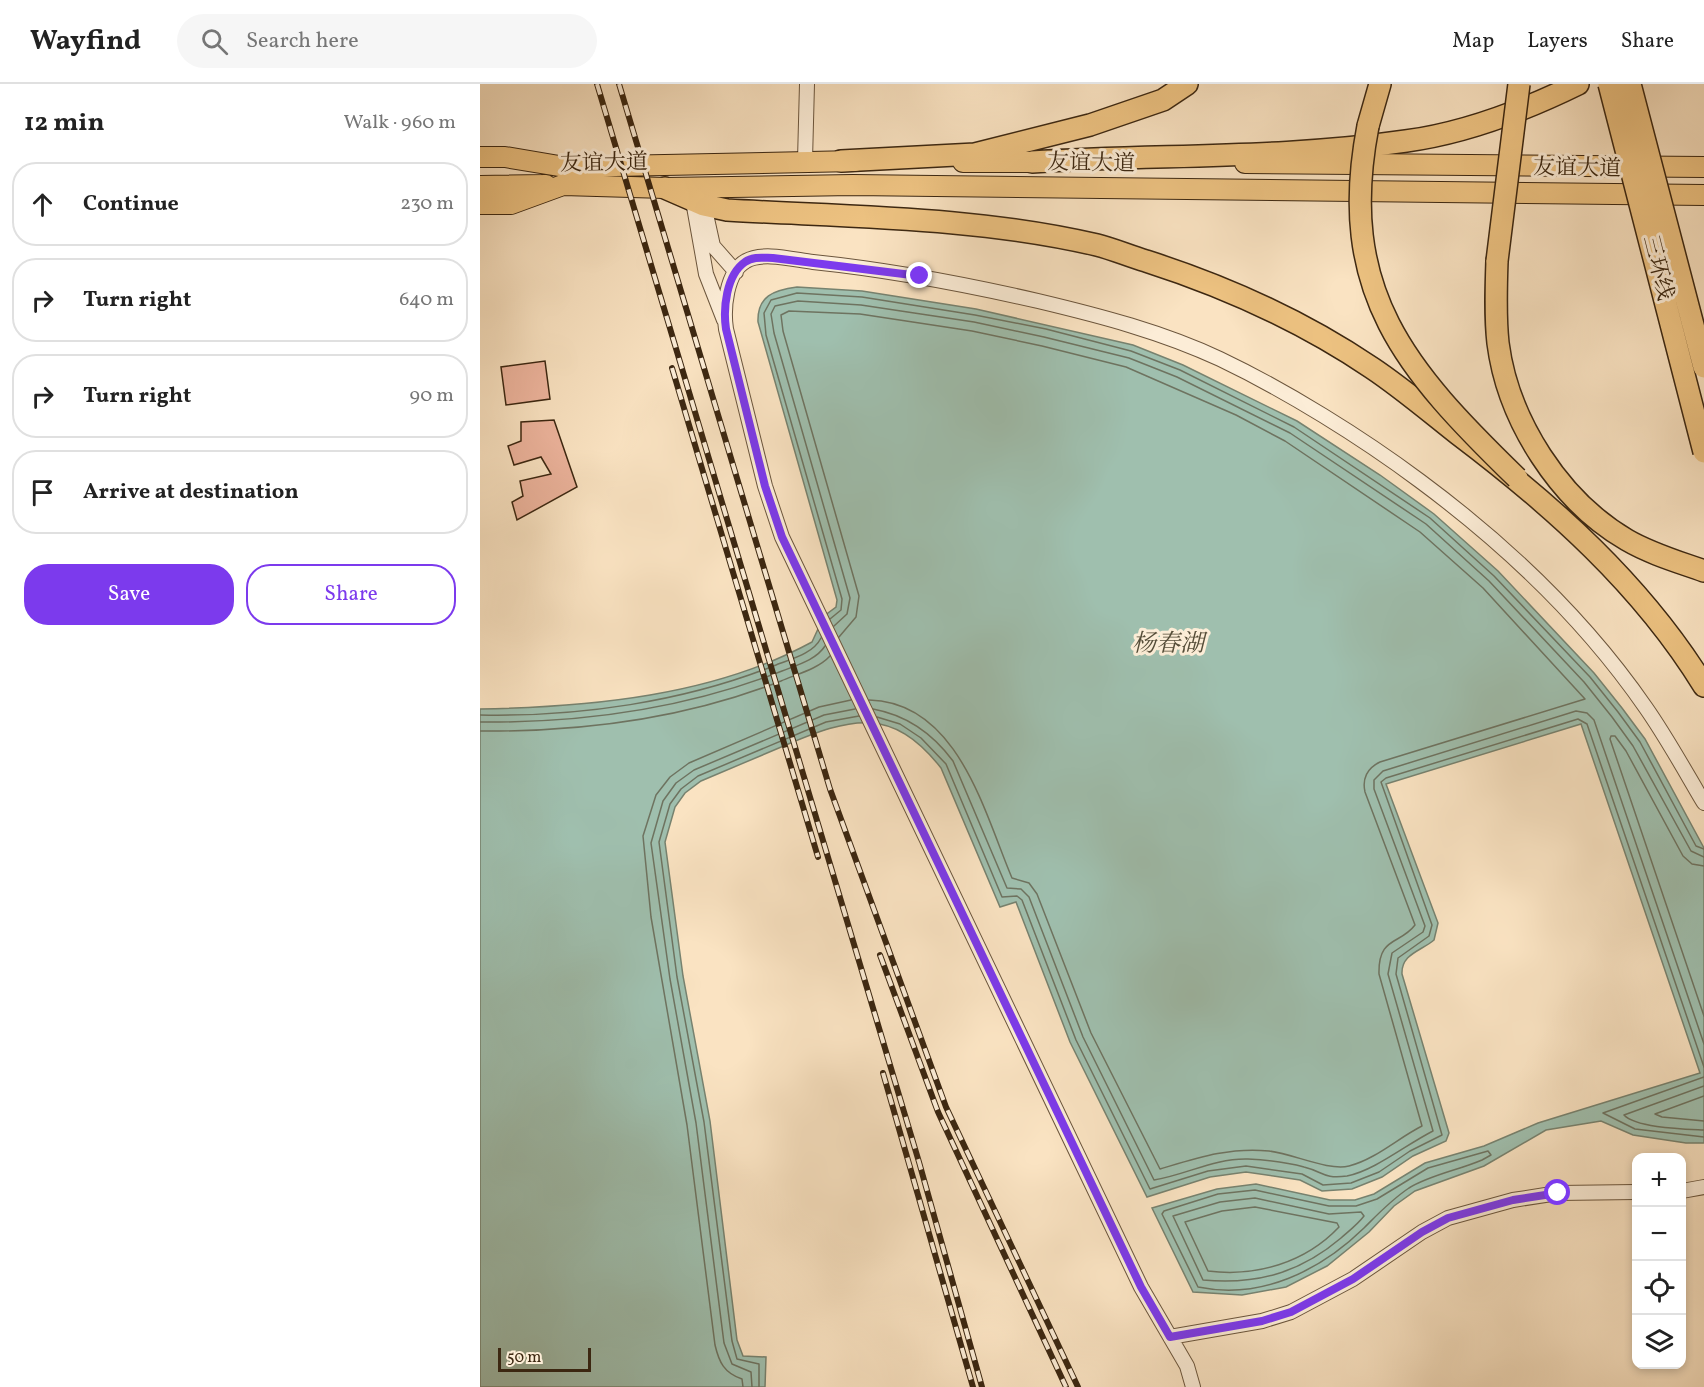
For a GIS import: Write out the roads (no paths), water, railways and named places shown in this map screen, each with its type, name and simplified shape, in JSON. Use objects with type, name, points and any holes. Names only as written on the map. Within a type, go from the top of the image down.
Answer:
[{"type":"highway","points":[[842,161],[975,154],[1090,125],[1163,100],[1187,84]]},
{"type":"highway","points":[[1380,84],[1368,126],[1359,179],[1360,220],[1372,287],[1394,337],[1422,379],[1455,418],[1631,586],[1675,642],[1704,686]]},
{"type":"highway","points":[[1519,84],[1497,261],[1496,309],[1499,346],[1509,390],[1529,435],[1563,486],[1595,518],[1629,541],[1704,571]]},
{"type":"highway","points":[[1032,162],[1109,157],[1214,156],[1407,141],[1490,120],[1578,84]]},
{"type":"highway","name":"三环线","points":[[1609,84],[1704,453]]},
{"type":"highway","name":"三环线","points":[[1630,84],[1698,331],[1704,367]]},
{"type":"highway","points":[[665,188],[698,203],[727,210],[987,226],[1099,246],[1231,290],[1274,310],[1373,368],[1517,478]]},
{"type":"main road","name":"友谊大道","points":[[480,157],[505,157],[564,176],[665,188],[853,185],[1704,195]]},
{"type":"main road","name":"友谊大道","points":[[480,204],[511,204],[564,176],[805,160],[1704,167]]},
{"type":"main road","points":[[480,170],[564,176]]},
{"type":"main road","points":[[480,186],[564,176]]},
{"type":"street","points":[[805,160],[807,84]]},
{"type":"street","points":[[698,203],[713,246],[736,272]]},
{"type":"street","points":[[698,203],[706,274],[725,321],[765,486],[782,537],[1141,1287],[1187,1366],[1193,1387]]},
{"type":"street","points":[[725,321],[729,289],[736,272],[749,260],[773,258],[867,267],[983,288],[1148,330],[1222,360],[1272,387],[1418,479],[1512,556],[1614,666],[1647,709],[1704,803]]},
{"type":"street","points":[[1686,1190],[1704,1187]]},
{"type":"street","points":[[1170,1337],[1262,1321],[1291,1312],[1353,1279],[1422,1232],[1448,1218],[1513,1200],[1558,1193],[1632,1192]]},
{"type":"water","name":"杨春湖","points":[[797,287],[862,291],[976,309],[1133,345],[1183,365],[1297,421],[1380,475],[1434,514],[1498,571],[1594,673],[1622,708],[1645,739],[1704,848],[1704,1143],[1686,1143],[1633,1135],[1601,1121],[1546,1130],[1484,1166],[1415,1191],[1394,1206],[1369,1232],[1327,1266],[1286,1287],[1242,1295],[1193,1292],[1152,1208],[1217,1189],[1256,1184],[1330,1200],[1355,1200],[1374,1194],[1425,1163],[1484,1146],[1538,1123],[1700,1073],[1581,724],[1386,784],[1438,923],[1434,940],[1408,957],[1402,974],[1449,1133],[1446,1141],[1413,1156],[1382,1177],[1352,1189],[1322,1191],[1300,1180],[1246,1172],[1210,1177],[1147,1197],[1070,1042],[1016,902],[1000,907],[941,768],[923,748],[905,734],[887,726],[869,723],[850,724],[809,736],[701,781],[685,793],[675,807],[665,842],[683,976],[710,1121],[737,1340],[743,1356],[766,1357],[765,1387],[480,1387],[480,709],[564,705],[650,695],[734,675],[812,642],[824,616],[836,607],[837,600],[758,322],[760,306],[768,296],[781,290]]},
{"type":"railway","points":[[597,84],[919,1162],[982,1387]]},
{"type":"railway","points":[[619,84],[830,789],[946,1107],[1078,1387]]},
{"type":"railway","points":[[672,368],[818,857]]},
{"type":"railway","points":[[880,955],[938,1112],[1066,1387]]},
{"type":"railway","points":[[883,1073],[973,1387]]}]
